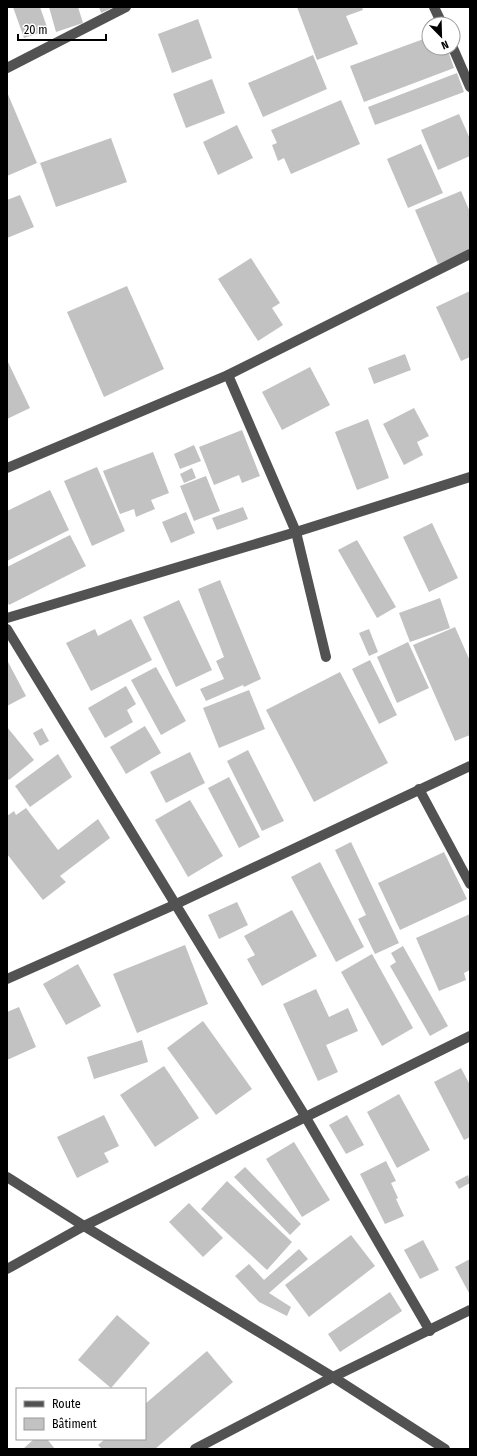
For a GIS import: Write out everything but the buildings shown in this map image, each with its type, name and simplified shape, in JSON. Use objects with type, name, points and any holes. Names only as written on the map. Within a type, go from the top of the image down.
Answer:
[{"type":"street","points":[[7,68],[126,7]]},
{"type":"street","points":[[456,56],[470,87]]},
{"type":"street","points":[[7,468],[228,375],[470,254]]},
{"type":"street","points":[[228,375],[296,532],[326,657]]},
{"type":"street","points":[[7,618],[296,532],[470,476]]},
{"type":"street","points":[[7,629],[174,905],[305,1116],[430,1330]]},
{"type":"street","points":[[7,979],[174,905],[470,766]]},
{"type":"street","points":[[419,789],[470,884]]},
{"type":"street","points":[[7,1269],[84,1226],[470,1036]]},
{"type":"street","points":[[7,1177],[84,1226],[333,1378],[445,1449]]},
{"type":"street","points":[[195,1449],[470,1310]]}]
